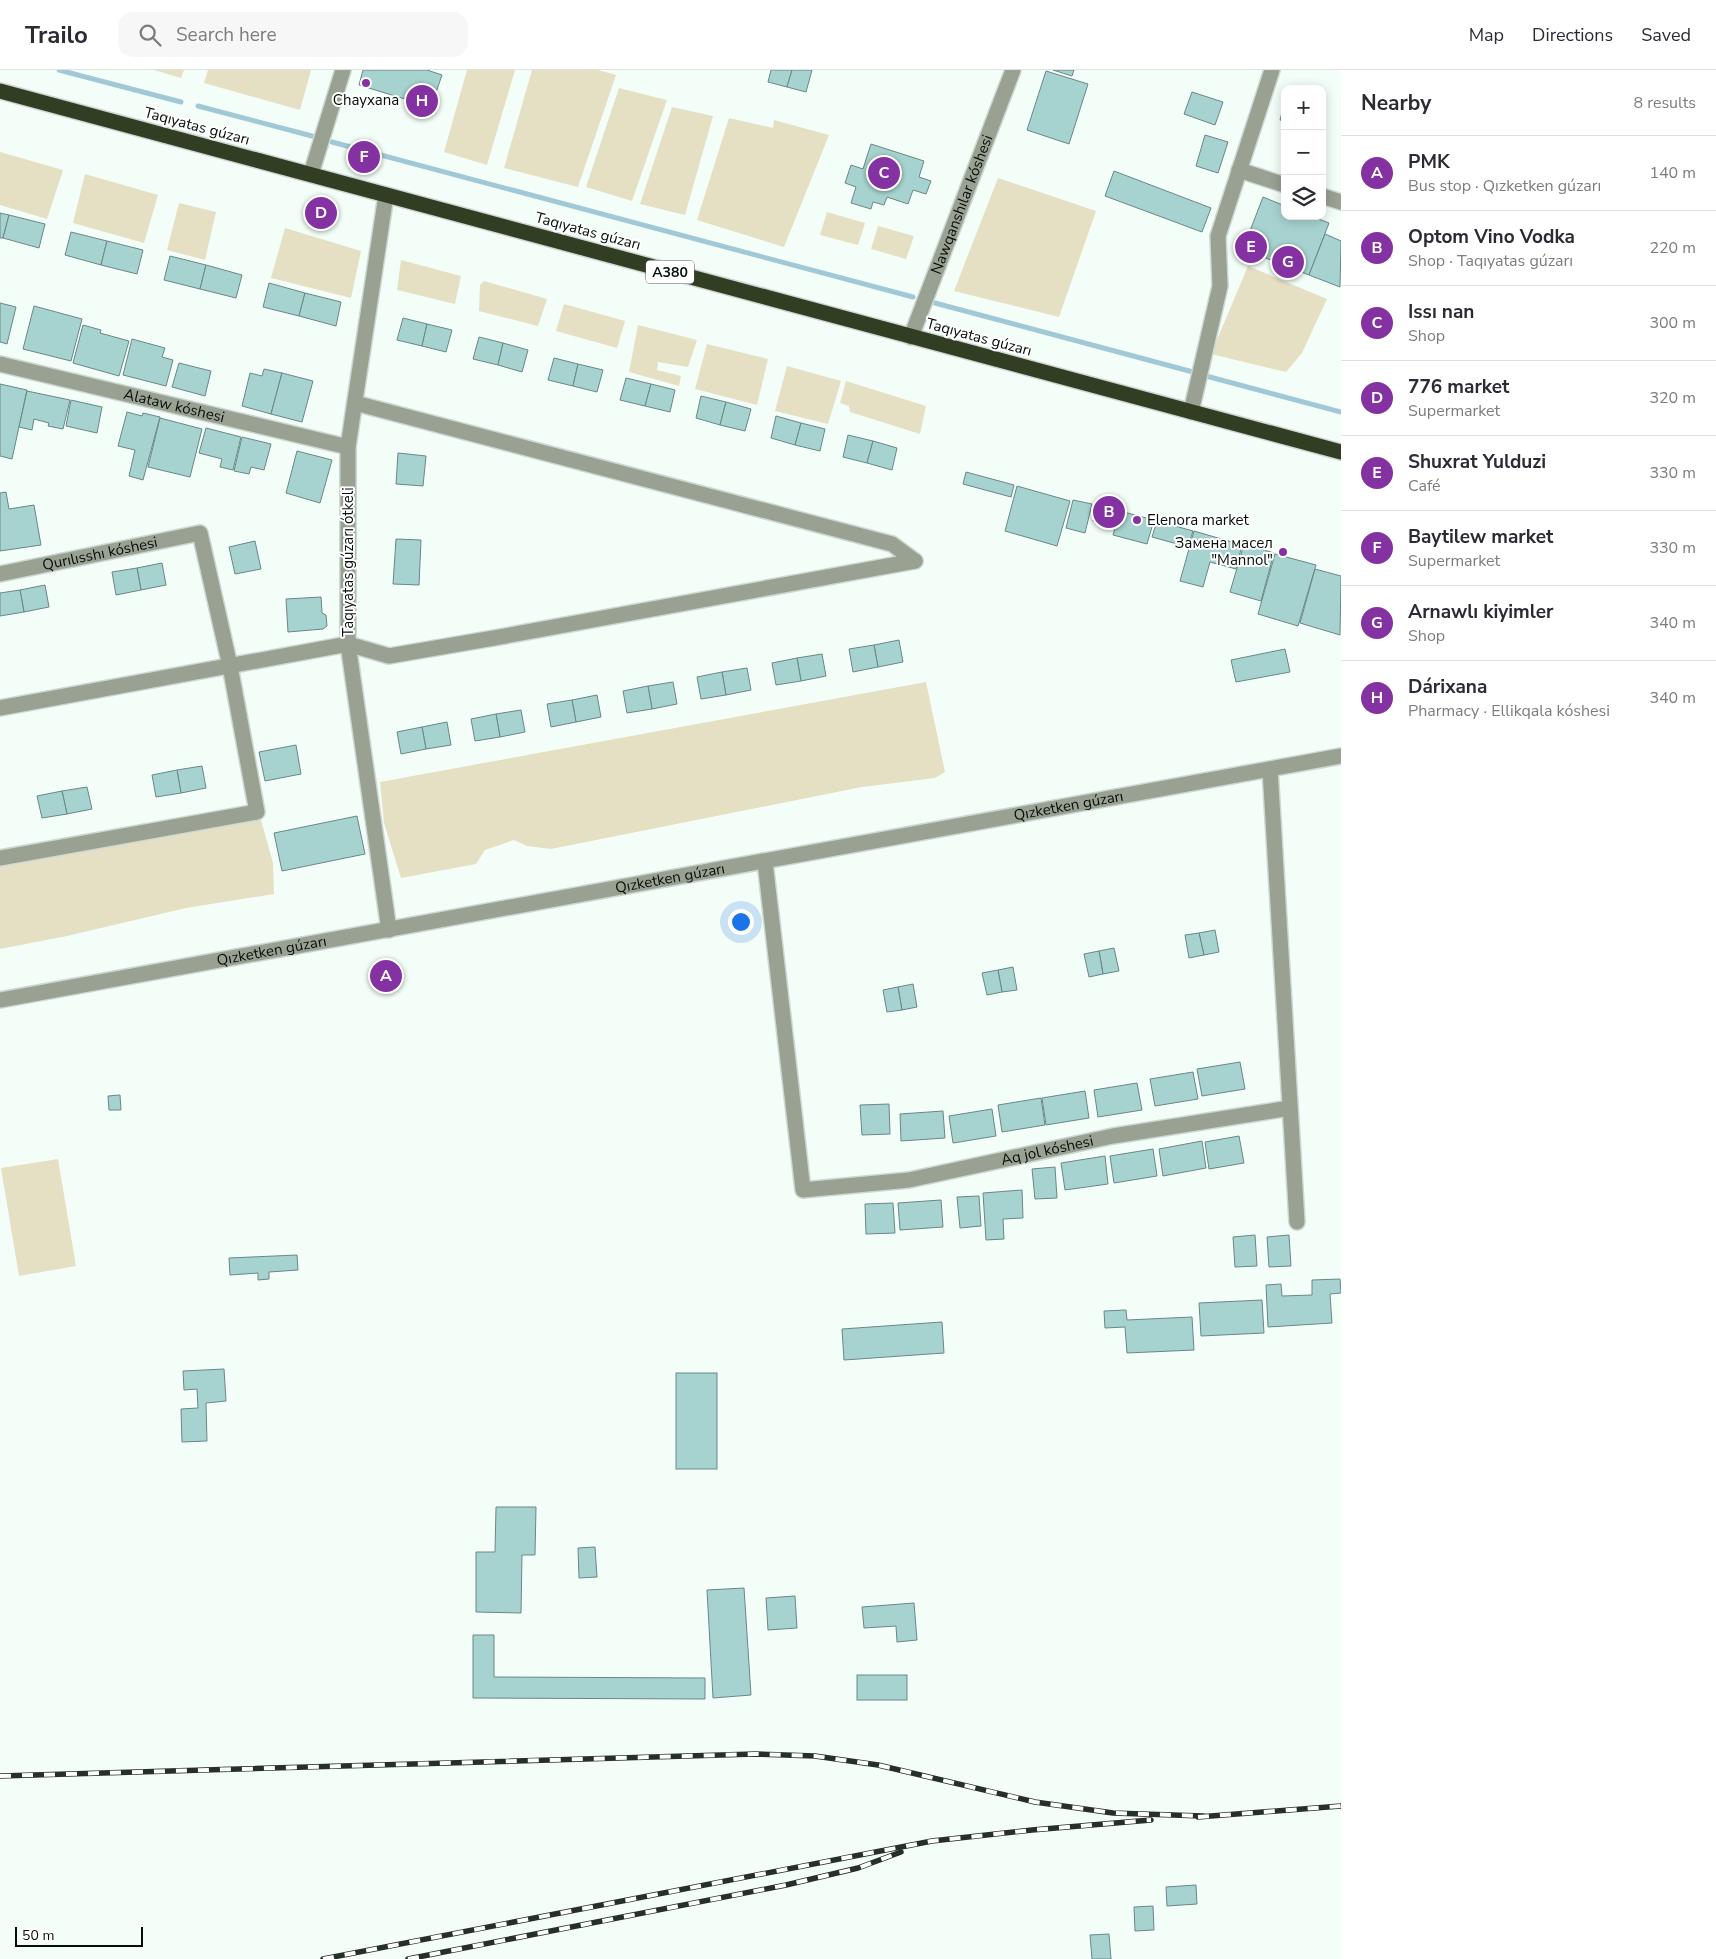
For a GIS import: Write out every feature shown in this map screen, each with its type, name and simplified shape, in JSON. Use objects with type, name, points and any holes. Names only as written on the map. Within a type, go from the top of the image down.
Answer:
[{"type":"highway","name":"Taqıyatas gúzarı","points":[[0,91],[1341,452]]},
{"type":"street","points":[[311,174],[343,70]]},
{"type":"street","name":"Nawqanshılar kóshesi","points":[[911,337],[1013,70]]},
{"type":"street","points":[[1191,412],[1220,286],[1218,236],[1272,70]]},
{"type":"street","points":[[1239,170],[1281,184]]},
{"type":"street","name":"Taqıyatas gúzarı ótkeli","points":[[386,195],[348,447],[348,644],[389,930]]},
{"type":"street","points":[[1326,197],[1341,202]]},
{"type":"street","name":"Alataw kóshesi","points":[[0,364],[348,447]]},
{"type":"street","points":[[0,708],[348,644],[389,656],[915,562],[892,544],[355,403]]},
{"type":"street","name":"Qurılısshı kóshesi","points":[[0,574],[200,533],[230,666]]},
{"type":"street","points":[[0,858],[257,812],[230,666]]},
{"type":"street","name":"Qızketken gúzarı","points":[[0,1000],[1341,756]]},
{"type":"street","points":[[1270,769],[1297,1222]]},
{"type":"street","name":"Aq jol kóshesi","points":[[765,862],[803,1190],[909,1180],[1113,1136],[1290,1108]]},
{"type":"shaded area","points":[[154,70],[184,70],[181,78]]},
{"type":"shaded area","points":[[208,70],[311,70],[300,110],[204,83]]},
{"type":"shaded area","points":[[467,70],[515,70],[487,165],[444,152]]},
{"type":"shaded area","points":[[532,70],[598,70],[616,75],[578,187],[504,168]]},
{"type":"shaded area","points":[[619,88],[667,100],[632,201],[586,187]]},
{"type":"shaded area","points":[[672,107],[713,116],[685,215],[640,204]]},
{"type":"shaded area","points":[[729,118],[773,128],[774,120],[829,135],[784,247],[697,220]]},
{"type":"shaded area","points":[[0,152],[63,170],[47,219],[0,205]]},
{"type":"shaded area","points":[[85,174],[158,195],[144,243],[73,223]]},
{"type":"shaded area","points":[[998,178],[1096,211],[1059,317],[954,291]]},
{"type":"shaded area","points":[[179,203],[216,212],[205,260],[167,250]]},
{"type":"shaded area","points":[[827,212],[865,223],[858,245],[820,235]]},
{"type":"shaded area","points":[[878,226],[914,236],[906,259],[871,249]]},
{"type":"shaded area","points":[[285,228],[361,251],[351,298],[271,278]]},
{"type":"shaded area","points":[[401,260],[461,276],[455,304],[397,290]]},
{"type":"shaded area","points":[[1248,266],[1327,299],[1302,353],[1286,372],[1211,354]]},
{"type":"shaded area","points":[[484,281],[547,299],[538,326],[479,311],[480,285]]},
{"type":"shaded area","points":[[564,304],[625,321],[617,348],[556,331]]},
{"type":"shaded area","points":[[638,325],[697,340],[688,367],[658,362],[657,370],[681,376],[679,386],[629,372]]},
{"type":"shaded area","points":[[707,344],[768,359],[757,405],[695,389]]},
{"type":"shaded area","points":[[787,366],[841,381],[828,424],[775,411]]},
{"type":"shaded area","points":[[846,381],[926,406],[920,434],[850,412],[849,406],[840,403]]},
{"type":"shaded area","points":[[926,682],[945,772],[935,778],[862,787],[551,849],[527,846],[514,840],[485,850],[476,864],[401,878],[384,823],[380,782]]},
{"type":"shaded area","points":[[260,816],[273,863],[274,894],[186,908],[67,936],[0,949],[0,867]]},
{"type":"shaded area","points":[[58,1159],[76,1266],[19,1276],[1,1168]]},
{"type":"building","points":[[363,70],[427,70],[442,75],[431,107],[359,85]]},
{"type":"building","points":[[771,70],[792,70],[787,87],[768,82]]},
{"type":"building","points":[[792,70],[812,70],[806,92],[787,87]]},
{"type":"building","points":[[1053,70],[1074,70],[1072,76]]},
{"type":"building","points":[[1046,71],[1088,84],[1069,144],[1027,130]]},
{"type":"building","points":[[1192,92],[1223,102],[1215,125],[1184,114]]},
{"type":"building","points":[[1205,135],[1228,142],[1218,173],[1196,166]]},
{"type":"building","points":[[871,144],[924,161],[919,177],[931,181],[926,194],[913,190],[908,204],[887,197],[884,205],[873,202],[871,209],[851,203],[856,187],[845,183],[851,165],[863,169]]},
{"type":"building","points":[[1114,171],[1211,208],[1202,232],[1105,196]]},
{"type":"building","points":[[1263,197],[1281,204],[1281,220],[1321,220],[1329,223],[1309,275],[1243,249]]},
{"type":"building","points":[[0,213],[9,215],[3,238],[0,238]]},
{"type":"building","points":[[9,215],[45,224],[39,248],[3,238]]},
{"type":"building","points":[[71,232],[107,241],[101,265],[65,255]]},
{"type":"building","points":[[1325,234],[1341,241],[1340,287],[1309,275]]},
{"type":"building","points":[[107,241],[143,250],[137,274],[101,265]]},
{"type":"building","points":[[170,256],[206,265],[200,289],[164,280]]},
{"type":"building","points":[[206,265],[242,275],[236,298],[200,289]]},
{"type":"building","points":[[269,283],[305,293],[299,316],[263,307]]},
{"type":"building","points":[[305,293],[341,302],[336,326],[299,316]]},
{"type":"building","points":[[0,303],[16,307],[7,344],[0,342]]},
{"type":"building","points":[[34,306],[82,319],[71,361],[23,349]]},
{"type":"building","points":[[403,318],[427,324],[422,346],[397,340]]},
{"type":"building","points":[[427,324],[452,330],[446,352],[422,346]]},
{"type":"building","points":[[83,325],[101,330],[100,333],[129,341],[119,376],[73,363]]},
{"type":"building","points":[[479,337],[503,343],[498,365],[473,359]]},
{"type":"building","points":[[132,339],[165,348],[162,357],[173,360],[166,386],[123,375]]},
{"type":"building","points":[[503,343],[528,350],[522,372],[498,365]]},
{"type":"building","points":[[554,358],[578,364],[573,386],[548,380]]},
{"type":"building","points":[[179,363],[211,371],[205,396],[172,387]]},
{"type":"building","points":[[578,364],[603,370],[597,392],[573,386]]},
{"type":"building","points":[[264,369],[282,373],[271,414],[242,406],[250,373],[262,376]]},
{"type":"building","points":[[282,373],[313,381],[302,422],[271,414]]},
{"type":"building","points":[[626,378],[651,384],[645,406],[620,400]]},
{"type":"building","points":[[0,384],[27,390],[12,459],[0,456]]},
{"type":"building","points":[[651,384],[675,390],[670,412],[645,406]]},
{"type":"building","points":[[27,391],[70,400],[63,429],[48,426],[49,423],[34,419],[32,430],[19,427]]},
{"type":"building","points":[[701,396],[726,402],[720,425],[696,418]]},
{"type":"building","points":[[71,400],[102,407],[97,433],[66,426]]},
{"type":"building","points":[[726,402],[751,409],[745,431],[720,425]]},
{"type":"building","points":[[127,412],[142,416],[143,413],[160,417],[143,480],[129,476],[135,450],[118,446]]},
{"type":"building","points":[[776,416],[801,423],[795,445],[771,438]]},
{"type":"building","points":[[160,418],[202,429],[190,477],[148,467]]},
{"type":"building","points":[[801,423],[825,429],[820,451],[795,445]]},
{"type":"building","points":[[206,428],[241,437],[233,470],[220,467],[222,459],[199,453]]},
{"type":"building","points":[[848,435],[873,441],[867,463],[843,457]]},
{"type":"building","points":[[242,437],[271,444],[264,470],[251,467],[249,474],[234,471]]},
{"type":"building","points":[[873,441],[897,448],[892,470],[867,463]]},
{"type":"building","points":[[297,451],[332,460],[320,503],[286,493]]},
{"type":"building","points":[[398,453],[426,456],[423,486],[396,484]]},
{"type":"building","points":[[966,472],[1014,485],[1011,497],[963,484]]},
{"type":"building","points":[[1017,486],[1070,501],[1057,546],[1005,531]]},
{"type":"building","points":[[6,492],[9,509],[34,505],[41,545],[0,551],[0,493]]},
{"type":"building","points":[[1073,500],[1092,504],[1085,533],[1066,528]]},
{"type":"building","points":[[1098,505],[1117,511],[1112,527],[1093,521]]},
{"type":"building","points":[[1120,511],[1154,520],[1147,544],[1113,535]]},
{"type":"building","points":[[1157,521],[1193,531],[1188,547],[1152,537]]},
{"type":"building","points":[[1194,531],[1242,545],[1236,569],[1210,562],[1203,587],[1180,581]]},
{"type":"building","points":[[396,539],[421,540],[419,585],[393,584]]},
{"type":"building","points":[[255,541],[261,569],[235,574],[229,547]]},
{"type":"building","points":[[1244,544],[1274,553],[1261,601],[1230,592]]},
{"type":"building","points":[[1275,554],[1316,565],[1298,626],[1258,614]]},
{"type":"building","points":[[162,563],[166,585],[141,590],[137,568]]},
{"type":"building","points":[[137,568],[141,590],[116,595],[112,572]]},
{"type":"building","points":[[1315,569],[1341,576],[1340,635],[1300,623]]},
{"type":"building","points":[[45,585],[49,607],[24,612],[20,590]]},
{"type":"building","points":[[20,590],[24,612],[0,616],[0,593]]},
{"type":"building","points":[[321,597],[322,613],[326,615],[327,626],[323,629],[288,632],[286,599]]},
{"type":"building","points":[[899,640],[903,662],[878,667],[874,645]]},
{"type":"building","points":[[874,645],[878,667],[853,672],[849,649]]},
{"type":"building","points":[[1285,649],[1290,672],[1236,682],[1231,660]]},
{"type":"building","points":[[822,654],[826,676],[801,681],[797,658]]},
{"type":"building","points":[[797,658],[801,681],[776,685],[772,663]]},
{"type":"building","points":[[747,668],[751,690],[726,695],[722,672]]},
{"type":"building","points":[[722,672],[726,695],[701,699],[697,677]]},
{"type":"building","points":[[673,682],[677,704],[652,709],[648,686]]},
{"type":"building","points":[[648,686],[652,709],[627,713],[623,691]]},
{"type":"building","points":[[597,695],[601,717],[576,722],[572,700]]},
{"type":"building","points":[[572,700],[576,722],[551,727],[547,704]]},
{"type":"building","points":[[521,710],[525,732],[500,737],[496,714]]},
{"type":"building","points":[[496,714],[500,737],[475,741],[471,719]]},
{"type":"building","points":[[447,722],[451,745],[426,749],[422,727]]},
{"type":"building","points":[[422,727],[426,749],[401,754],[397,732]]},
{"type":"building","points":[[296,745],[301,774],[265,781],[259,752]]},
{"type":"building","points":[[202,766],[206,788],[181,793],[177,770]]},
{"type":"building","points":[[177,770],[181,793],[156,797],[152,775]]},
{"type":"building","points":[[87,787],[92,809],[67,814],[62,791]]},
{"type":"building","points":[[62,791],[67,814],[42,818],[37,796]]},
{"type":"building","points":[[357,816],[365,854],[282,871],[274,833]]},
{"type":"building","points":[[1215,930],[1219,952],[1204,955],[1199,933]]},
{"type":"building","points":[[1199,933],[1204,955],[1189,958],[1185,935]]},
{"type":"building","points":[[1114,948],[1119,971],[1103,974],[1099,951]]},
{"type":"building","points":[[1099,951],[1103,974],[1089,977],[1084,954]]},
{"type":"building","points":[[1013,967],[1017,990],[1002,992],[998,970]]},
{"type":"building","points":[[998,970],[1002,992],[987,995],[982,973]]},
{"type":"building","points":[[913,984],[917,1007],[902,1010],[898,987]]},
{"type":"building","points":[[898,987],[902,1010],[887,1012],[883,990]]},
{"type":"building","points":[[1240,1062],[1245,1089],[1202,1096],[1197,1069]]},
{"type":"building","points":[[1193,1072],[1198,1099],[1155,1106],[1150,1079]]},
{"type":"building","points":[[1137,1083],[1142,1110],[1098,1117],[1094,1090]]},
{"type":"building","points":[[1085,1091],[1089,1118],[1046,1125],[1042,1098]]},
{"type":"building","points":[[120,1095],[121,1110],[109,1110],[108,1096]]},
{"type":"building","points":[[1041,1098],[1045,1125],[1002,1132],[998,1105]]},
{"type":"building","points":[[889,1104],[890,1134],[862,1135],[860,1105]]},
{"type":"building","points":[[992,1109],[996,1136],[953,1143],[949,1116]]},
{"type":"building","points":[[943,1111],[945,1138],[901,1141],[900,1114]]},
{"type":"building","points":[[1239,1136],[1244,1163],[1209,1169],[1205,1142]]},
{"type":"building","points":[[1202,1141],[1206,1168],[1163,1176],[1159,1149]]},
{"type":"building","points":[[1153,1149],[1157,1176],[1114,1183],[1110,1156]]},
{"type":"building","points":[[1105,1156],[1108,1184],[1065,1190],[1061,1163]]},
{"type":"building","points":[[1055,1167],[1057,1198],[1035,1199],[1032,1169]]},
{"type":"building","points":[[1022,1190],[1023,1218],[1003,1219],[1004,1239],[986,1240],[983,1193]]},
{"type":"building","points":[[979,1196],[981,1226],[960,1228],[957,1197]]},
{"type":"building","points":[[941,1200],[943,1227],[900,1230],[898,1203]]},
{"type":"building","points":[[893,1203],[895,1233],[866,1234],[865,1204]]},
{"type":"building","points":[[1255,1235],[1257,1266],[1235,1267],[1233,1237]]},
{"type":"building","points":[[1289,1235],[1291,1266],[1269,1267],[1267,1237]]},
{"type":"building","points":[[297,1255],[298,1270],[269,1272],[269,1279],[258,1280],[258,1273],[230,1275],[229,1258]]},
{"type":"building","points":[[1340,1279],[1341,1293],[1330,1294],[1332,1323],[1268,1327],[1266,1285],[1281,1284],[1282,1296],[1312,1295],[1312,1280]]},
{"type":"building","points":[[1262,1300],[1264,1333],[1201,1336],[1199,1303]]},
{"type":"building","points":[[1126,1310],[1127,1320],[1192,1317],[1194,1350],[1127,1353],[1125,1327],[1105,1328],[1104,1311]]},
{"type":"building","points":[[942,1322],[944,1353],[844,1360],[842,1329]]},
{"type":"building","points":[[224,1369],[226,1401],[206,1403],[207,1441],[182,1442],[181,1409],[198,1408],[197,1389],[184,1390],[183,1371]]},
{"type":"building","points":[[676,1373],[717,1373],[717,1469],[676,1469]]},
{"type":"building","points":[[496,1507],[536,1507],[535,1555],[522,1555],[521,1613],[476,1612],[476,1552],[495,1552]]},
{"type":"building","points":[[595,1547],[597,1577],[579,1578],[578,1548]]},
{"type":"building","points":[[744,1588],[751,1695],[713,1698],[707,1590]]},
{"type":"building","points":[[795,1596],[797,1628],[768,1630],[766,1598]]},
{"type":"building","points":[[914,1603],[917,1640],[897,1642],[896,1626],[864,1628],[862,1607]]},
{"type":"building","points":[[473,1635],[494,1635],[494,1677],[705,1678],[705,1699],[473,1698]]},
{"type":"building","points":[[857,1675],[907,1675],[907,1700],[857,1700]]},
{"type":"building","points":[[1196,1885],[1197,1904],[1167,1906],[1166,1887]]},
{"type":"building","points":[[1153,1906],[1154,1930],[1135,1931],[1134,1907]]},
{"type":"building","points":[[1109,1934],[1111,1959],[1092,1959],[1090,1935]]},
{"type":"waterway","points":[[59,70],[181,102]]},
{"type":"waterway","points":[[198,106],[312,136]]},
{"type":"waterway","points":[[332,142],[913,297]]},
{"type":"waterway","points":[[935,303],[1193,372]]},
{"type":"waterway","points":[[1206,376],[1341,412]]},
{"type":"railway","points":[[0,1776],[755,1754],[815,1756],[878,1765],[1035,1802],[1113,1813],[1203,1816]]},
{"type":"railway","points":[[1198,1817],[1341,1806]]},
{"type":"railway","points":[[323,1959],[932,1841],[1151,1820]]},
{"type":"railway","points":[[408,1959],[786,1885],[858,1868],[901,1852]]},
{"type":"place","name":"Chayxana","points":[[366,83]]},
{"type":"place","name":"Dárixana","points":[[422,101]]},
{"type":"place","name":"Baytilew market","points":[[364,157]]},
{"type":"place","name":"Issı nan","points":[[884,173]]},
{"type":"place","name":"776 market","points":[[321,213]]},
{"type":"place","name":"Shuxrat Yulduzi","points":[[1251,247]]},
{"type":"place","name":"Arnawlı kiyimler","points":[[1288,262]]},
{"type":"place","name":"Optom Vino Vodka","points":[[1109,512]]},
{"type":"place","name":"Elenora market","points":[[1137,520]]},
{"type":"place","name":"Замена масел \"Mannol\"","points":[[1283,552]]},
{"type":"place","name":"PMK","points":[[386,976]]}]
